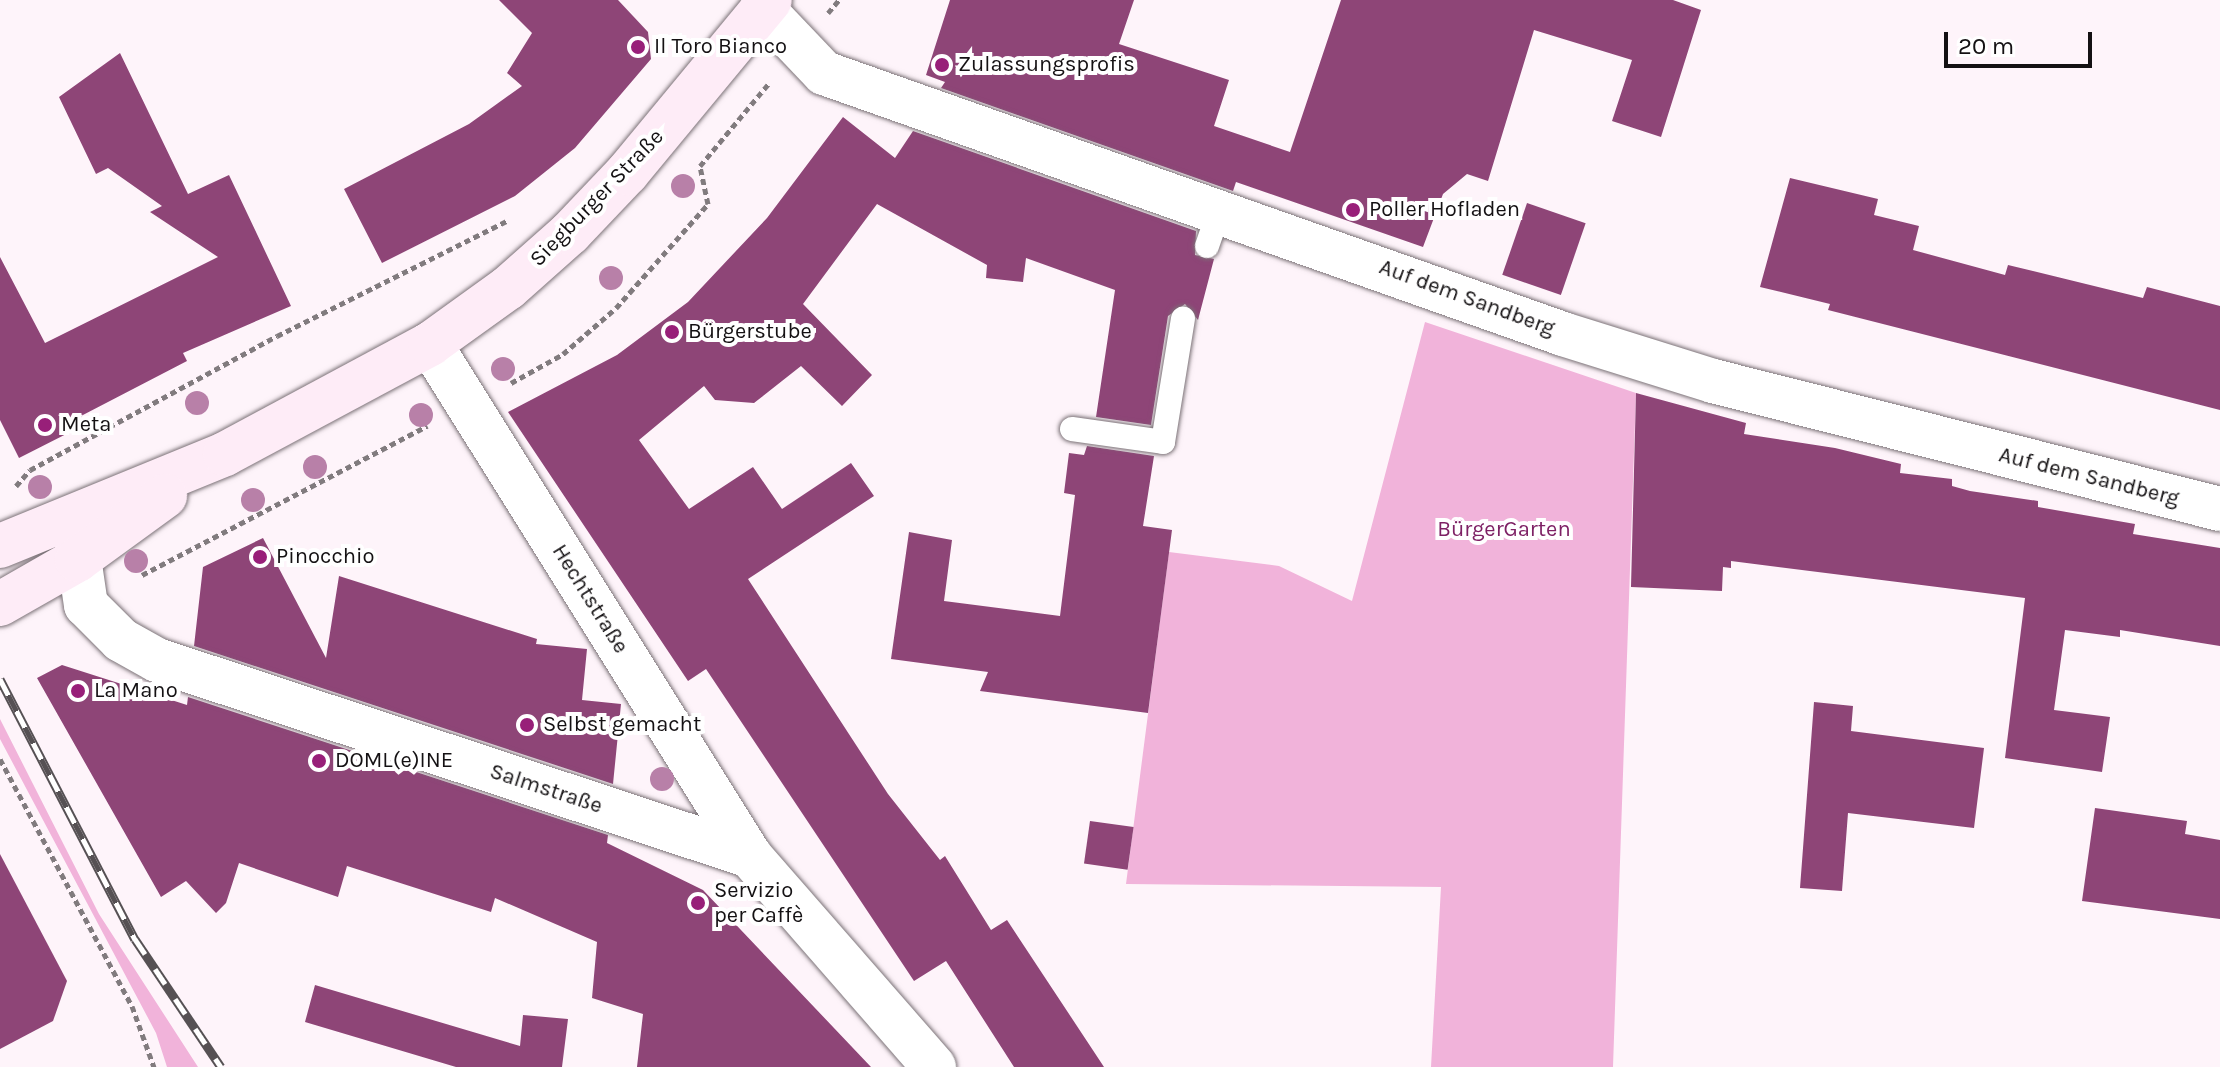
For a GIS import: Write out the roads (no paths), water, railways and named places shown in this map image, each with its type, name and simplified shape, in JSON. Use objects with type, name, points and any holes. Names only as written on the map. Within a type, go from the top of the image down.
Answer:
[{"type":"main road","name":"Siegburger Straße","points":[[0,546],[225,454],[430,344],[508,288],[570,233],[627,173],[763,3]]},
{"type":"main road","name":"Siegburger Straße","points":[[0,604],[77,560],[225,454]]},
{"type":"street","name":"Auf dem Sandberg","points":[[763,3],[824,73],[1213,228],[1713,381],[2220,509]]},
{"type":"street","name":"Hechtstraße","points":[[430,344],[750,856]]},
{"type":"street","points":[[73,516],[77,560]]},
{"type":"street","name":"Salmstraße","points":[[77,560],[86,605],[121,640],[171,665],[750,856]]},
{"type":"street","points":[[750,856],[934,1067]]},
{"type":"lane","points":[[1072,429],[1163,442],[1183,319]]},
{"type":"railway","points":[[0,679],[135,939],[221,1067]]},
{"type":"place","name":"Il Toro Bianco","points":[[638,47]]},
{"type":"place","name":"Zulassungsprofis","points":[[942,65]]},
{"type":"place","name":"Poller Hofladen","points":[[1353,210]]},
{"type":"place","name":"Bürgerstube","points":[[672,332]]},
{"type":"place","name":"Meta","points":[[45,425]]},
{"type":"place","name":"Pinocchio","points":[[260,557]]},
{"type":"place","name":"La Mano","points":[[78,691]]},
{"type":"place","name":"Selbst gemacht","points":[[527,725]]},
{"type":"place","name":"DOML(e)INE","points":[[319,761]]},
{"type":"place","name":"Servizio per Caffè","points":[[698,903]]},
{"type":"park label","name":"BürgerGarten","points":[[1504,530]]}]
